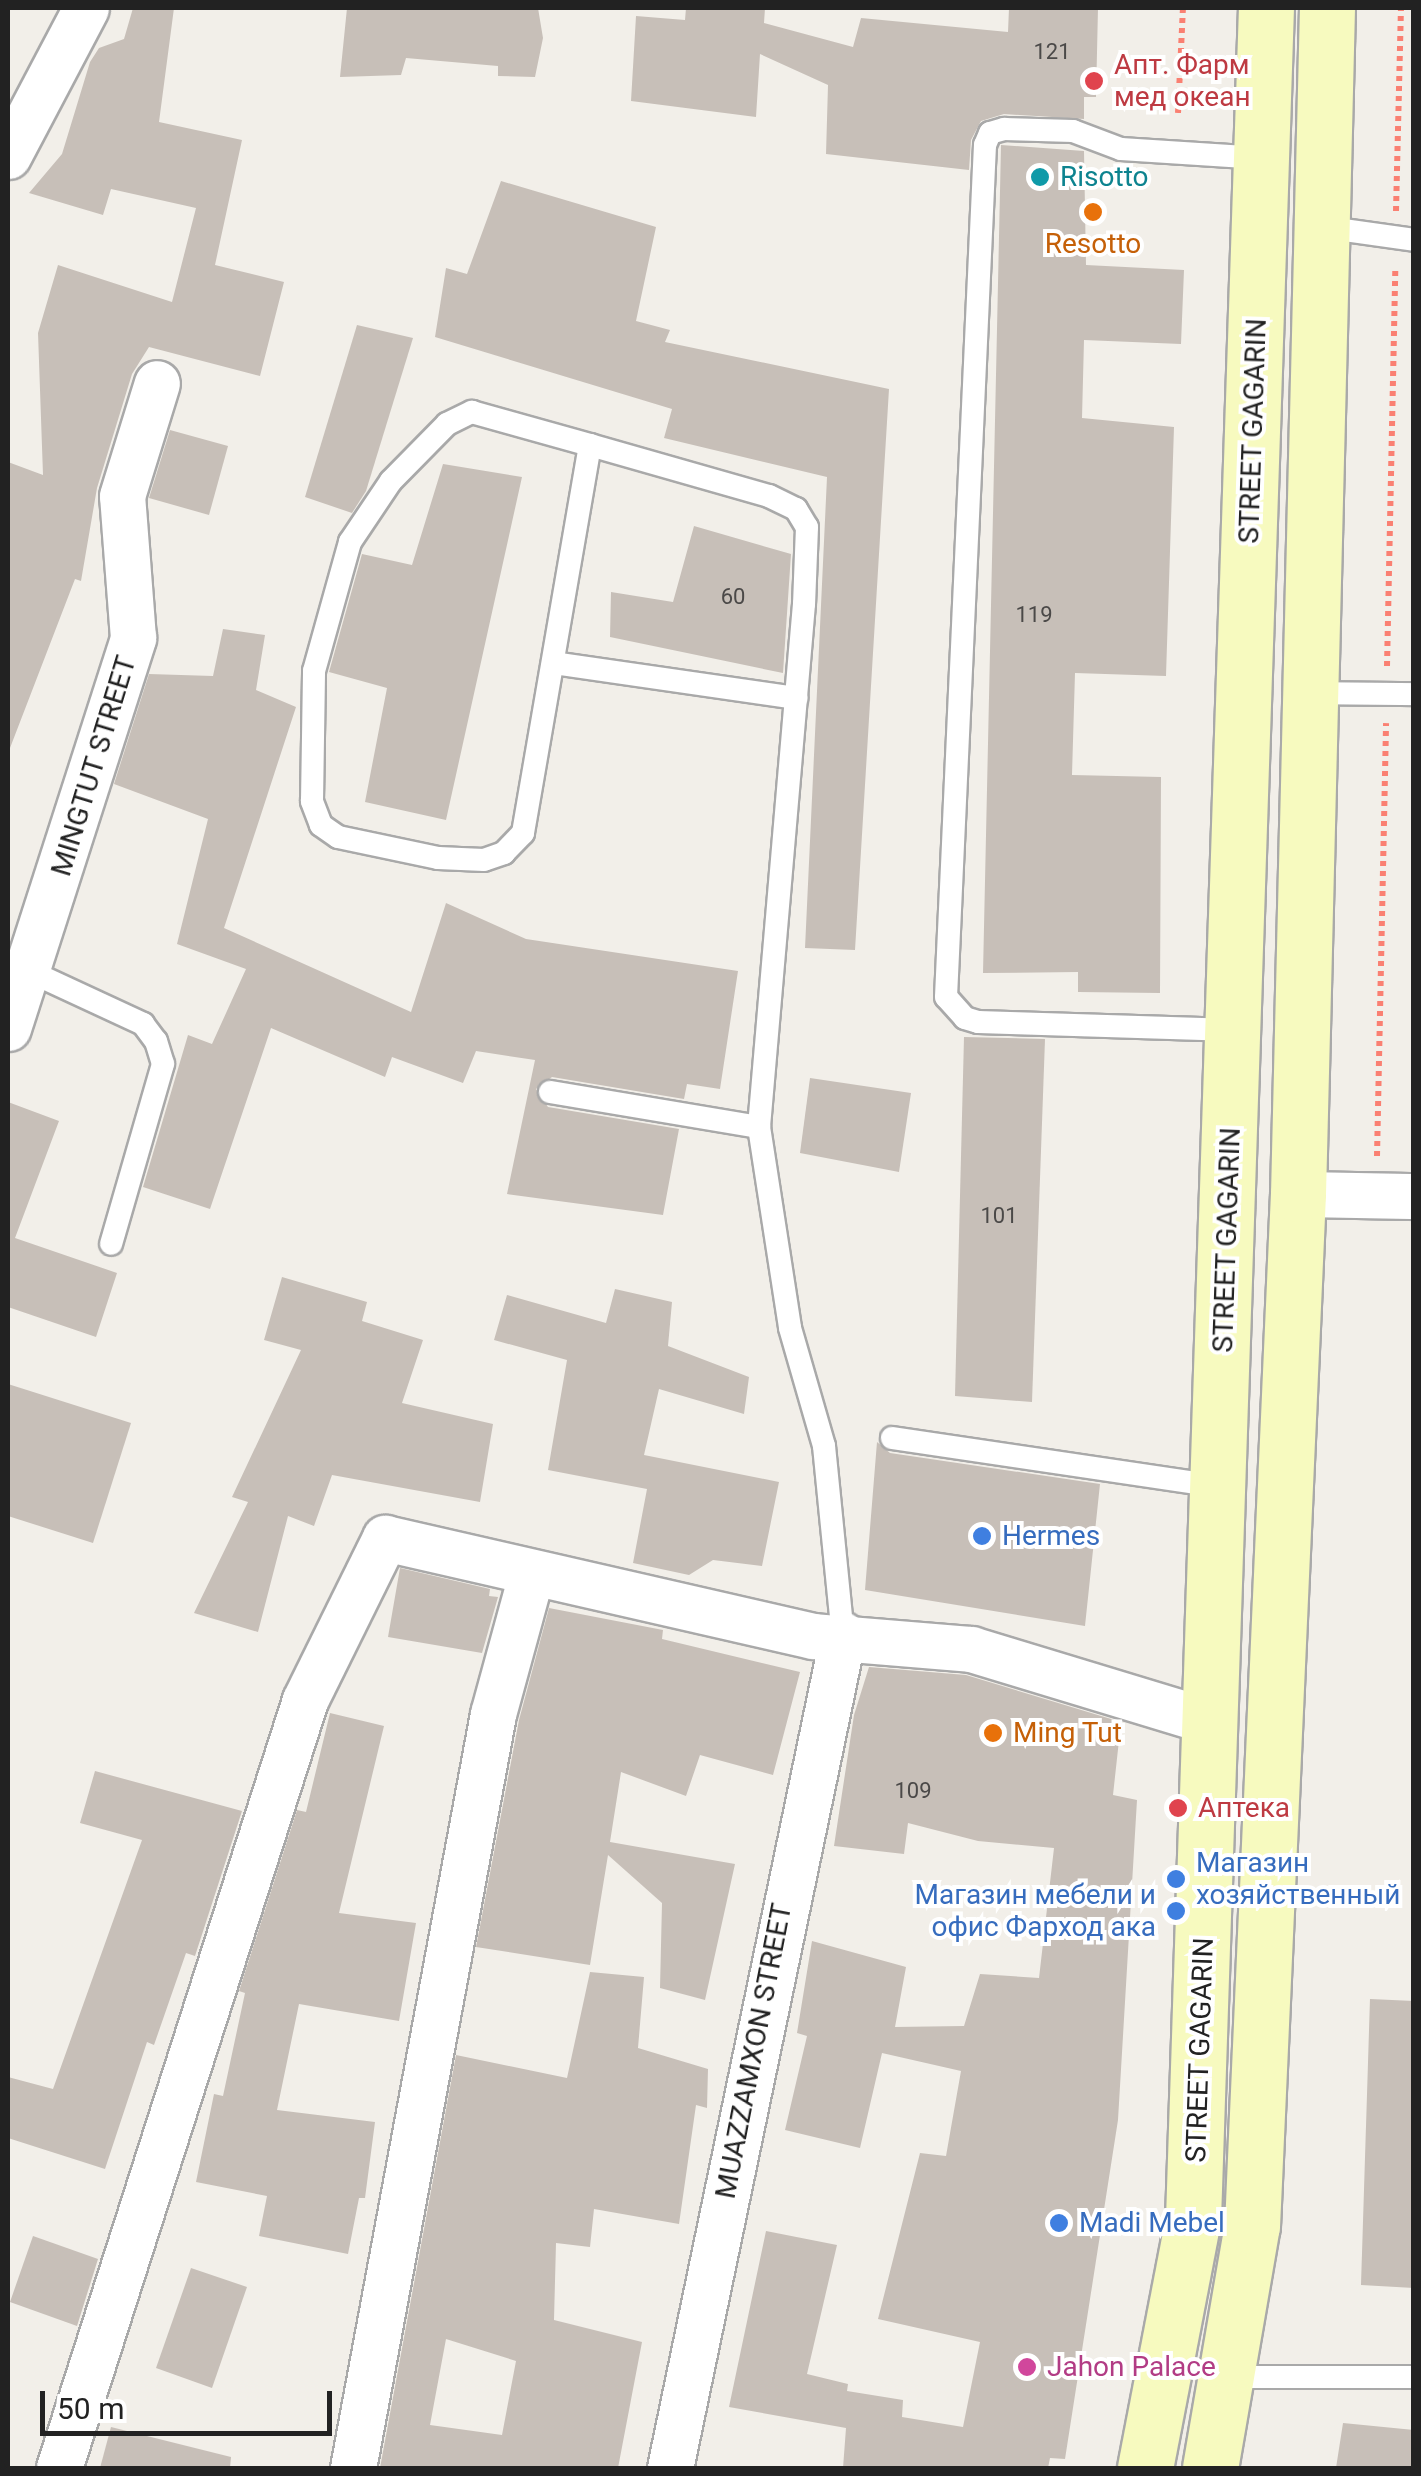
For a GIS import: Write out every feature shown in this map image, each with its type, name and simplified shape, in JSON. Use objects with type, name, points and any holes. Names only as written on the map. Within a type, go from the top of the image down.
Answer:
[{"type":"main road","name":"STREET GAGARIN","points":[[1145,2468],[1193,2218],[1266,8]]},
{"type":"main road","points":[[1210,2468],[1252,2226],[1298,1194],[1327,8]]},
{"type":"street","points":[[8,156],[86,8]]},
{"type":"street","name":"MINGTUT STREET","points":[[8,1028],[133,638],[122,496],[158,382]]},
{"type":"street","points":[[1298,1194],[1395,1196]]},
{"type":"street","points":[[59,2468],[305,1700],[384,1538],[531,1575],[813,1636],[843,1635],[971,1649],[1212,1722]]},
{"type":"street","points":[[353,2468],[494,1714],[531,1575]]},
{"type":"street","name":"MUAZZAMXON STREET","points":[[670,2468],[843,1635]]},
{"type":"lane","points":[[1234,1030],[978,1022],[952,1008],[946,997],[985,145],[990,134],[1004,129],[1072,131],[1121,149],[1262,158]]},
{"type":"lane","points":[[1322,227],[1405,239]]},
{"type":"lane","points":[[590,445],[523,834],[504,853],[484,860],[438,858],[357,844],[321,825],[312,801],[314,671],[350,542],[391,482],[425,442],[472,412],[590,445],[796,510],[807,527],[798,698],[759,1127],[790,1328],[824,1446],[843,1635]]},
{"type":"lane","points":[[553,663],[798,698]]},
{"type":"lane","points":[[1310,693],[1414,694]]},
{"type":"lane","points":[[29,971],[144,1024],[156,1040],[163,1064],[111,1244]]},
{"type":"lane","points":[[550,1092],[759,1127]]},
{"type":"lane","points":[[892,1438],[1220,1486]]},
{"type":"lane","points":[[1224,2377],[1414,2377]]},
{"type":"path","points":[[1178,113],[1183,8]]},
{"type":"path","points":[[1395,1196],[1386,693],[1405,239],[1400,8]]},
{"type":"building","points":[[133,8],[174,8],[159,122],[242,140],[215,265],[284,282],[260,376],[149,347],[132,374],[97,488],[81,581],[75,579],[10,748],[8,462],[43,475],[38,333],[58,265],[172,302],[196,208],[111,189],[103,215],[29,193],[62,154],[90,62],[99,48],[124,39]]},
{"type":"building","points":[[347,8],[538,8],[543,38],[535,77],[498,76],[498,66],[406,58],[401,75],[340,77]]},
{"type":"building","points":[[686,8],[765,8],[764,23],[853,47],[861,18],[1008,32],[1009,8],[1098,8],[1096,97],[1084,97],[1084,119],[1004,114],[981,121],[971,140],[969,170],[826,154],[828,85],[760,54],[756,117],[631,101],[636,16],[685,20]]},
{"type":"building","points":[[1001,145],[1084,151],[1086,265],[1184,270],[1181,344],[1084,340],[1082,418],[1174,427],[1166,676],[1075,673],[1072,775],[1161,777],[1160,993],[1078,992],[1078,972],[983,973]]},
{"type":"building","points":[[501,181],[656,227],[636,321],[670,330],[665,342],[889,389],[855,950],[805,948],[827,477],[664,438],[672,409],[435,337],[446,268],[467,274]]},
{"type":"building","points":[[357,325],[413,338],[366,491],[352,513],[305,497]]},
{"type":"building","points":[[170,430],[228,446],[209,515],[149,498]]},
{"type":"building","points":[[443,464],[522,477],[446,820],[365,802],[387,688],[329,672],[362,554],[412,565]]},
{"type":"building","points":[[694,526],[791,554],[783,673],[610,637],[611,592],[673,602]]},
{"type":"building","points":[[223,629],[265,635],[256,690],[296,707],[224,928],[411,1012],[446,903],[526,939],[738,971],[720,1089],[687,1084],[684,1099],[552,1077],[536,1089],[548,1107],[679,1129],[663,1215],[507,1194],[535,1060],[476,1051],[463,1083],[392,1057],[385,1077],[271,1028],[210,1209],[143,1187],[188,1035],[212,1044],[246,969],[177,944],[208,819],[114,784],[149,674],[213,676]]},
{"type":"building","points":[[964,1037],[1045,1039],[1032,1402],[955,1396]]},
{"type":"building","points":[[810,1078],[911,1093],[899,1172],[800,1153]]},
{"type":"building","points":[[8,1102],[59,1121],[15,1238],[117,1273],[96,1337],[8,1307]]},
{"type":"building","points":[[282,1277],[367,1302],[362,1321],[423,1340],[402,1403],[493,1424],[480,1502],[332,1475],[314,1526],[288,1516],[258,1632],[194,1613],[248,1502],[232,1497],[301,1350],[264,1340]]},
{"type":"building","points":[[615,1289],[672,1302],[668,1346],[749,1377],[744,1414],[659,1389],[644,1455],[779,1482],[762,1566],[713,1560],[689,1575],[633,1563],[647,1489],[548,1470],[567,1360],[494,1340],[507,1295],[606,1323]]},
{"type":"building","points":[[8,1384],[131,1423],[93,1543],[8,1516]]},
{"type":"building","name":"Hermes","points":[[877,1442],[890,1453],[1100,1484],[1085,1626],[865,1590]]},
{"type":"building","points":[[400,1568],[490,1589],[489,1596],[498,1597],[482,1653],[388,1637]]},
{"type":"building","points":[[549,1608],[663,1630],[662,1639],[800,1672],[773,1775],[700,1755],[686,1796],[621,1772],[610,1842],[735,1864],[705,2000],[660,1988],[662,1903],[608,1855],[590,1965],[476,1947],[519,1720]]},
{"type":"building","points":[[869,1667],[966,1675],[1121,1722],[1113,1795],[1137,1800],[1118,2120],[1065,2459],[1050,2458],[1048,2468],[843,2468],[846,2428],[729,2407],[766,2231],[837,2245],[807,2374],[848,2384],[847,2391],[903,2400],[902,2417],[963,2427],[980,2342],[878,2319],[920,2153],[946,2156],[961,2071],[882,2053],[860,2148],[785,2130],[807,2036],[797,2033],[812,1941],[906,1967],[895,2027],[964,2026],[980,1974],[1039,1978],[1054,1848],[978,1841],[908,1823],[904,1854],[834,1846],[854,1715]]},
{"type":"building","points":[[330,1713],[384,1726],[339,1913],[416,1923],[399,2021],[299,2004],[277,2110],[375,2122],[365,2198],[359,2198],[348,2254],[259,2236],[267,2196],[196,2182],[214,2094],[223,2096],[245,1993],[239,1991],[297,1810],[306,1812]]},
{"type":"building","points":[[95,1771],[242,1811],[195,1956],[186,1953],[154,2045],[147,2042],[105,2169],[8,2138],[8,2077],[53,2089],[142,1840],[80,1823]]},
{"type":"building","points":[[590,1972],[644,1977],[638,2048],[708,2069],[707,2108],[696,2105],[679,2224],[594,2209],[590,2247],[556,2243],[554,2320],[642,2342],[618,2468],[380,2468],[456,2055],[567,2078]],"holes":[[[446,2339],[516,2361],[502,2435],[430,2425]]]},
{"type":"building","points":[[1370,1999],[1414,2001],[1414,2288],[1361,2285]]},
{"type":"building","points":[[33,2236],[98,2259],[77,2326],[10,2302]]},
{"type":"building","points":[[191,2268],[247,2287],[212,2388],[156,2368]]},
{"type":"building","points":[[1343,2423],[1414,2430],[1414,2468],[1336,2468]]},
{"type":"building","points":[[111,2427],[231,2457],[230,2468],[100,2468]]},
{"type":"place","name":"Апт. Фарм мед океан","points":[[1094,81]]},
{"type":"place","name":"Risotto","points":[[1040,177]]},
{"type":"place","name":"Resotto","points":[[1093,212]]},
{"type":"place","name":"Hermes","points":[[982,1536]]},
{"type":"place","name":"Ming Tut","points":[[993,1733]]},
{"type":"place","name":"Аптека","points":[[1178,1808]]},
{"type":"place","name":"Магазин хозяйственный","points":[[1176,1879]]},
{"type":"place","name":"Магазин мебели и офис Фарход ака","points":[[1176,1911]]},
{"type":"place","name":"Madi Mebel","points":[[1059,2223]]},
{"type":"place","name":"Jahon Palace","points":[[1027,2367]]}]
